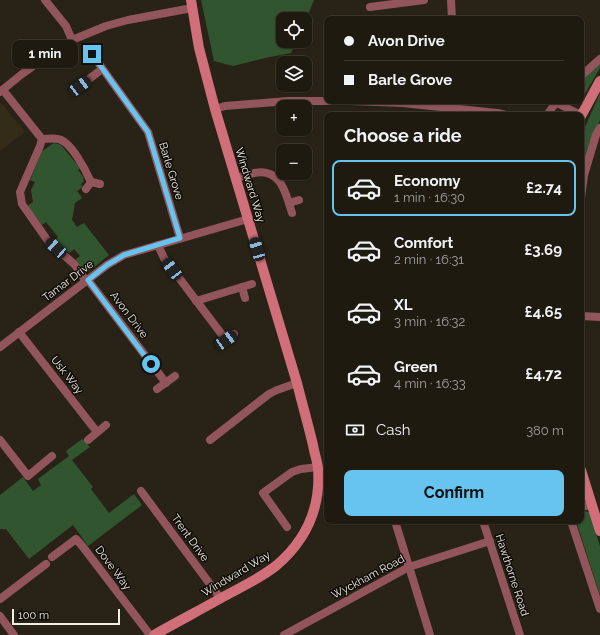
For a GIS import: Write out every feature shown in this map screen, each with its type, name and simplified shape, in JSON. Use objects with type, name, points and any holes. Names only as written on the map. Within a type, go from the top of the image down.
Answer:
[{"type":"street","points":[[45,0],[66,26],[72,40]]},
{"type":"street","points":[[370,7],[424,0]]},
{"type":"street","points":[[451,0],[452,16]]},
{"type":"street","points":[[100,184],[89,185],[84,167],[66,142],[59,139],[42,139],[2,91],[22,74],[72,40],[106,26],[192,4]]},
{"type":"street","name":"Windward Way","points":[[154,635],[261,576],[290,553],[307,529],[314,511],[318,486],[318,467],[297,383],[215,108],[199,48],[192,4]]},
{"type":"street","name":"Barle Grove","points":[[92,54],[148,132],[180,238]]},
{"type":"street","points":[[584,73],[600,59]]},
{"type":"street","points":[[80,86],[102,69]]},
{"type":"street","points":[[583,112],[600,81]]},
{"type":"street","points":[[215,108],[288,102],[324,101]]},
{"type":"street","points":[[414,104],[488,112]]},
{"type":"street","points":[[560,104],[575,112]]},
{"type":"street","points":[[584,175],[596,135],[600,128]]},
{"type":"street","name":"Avon Drive","points":[[42,139],[20,192],[22,204],[48,241],[75,266],[166,383]]},
{"type":"street","points":[[236,178],[261,172],[272,175],[279,180],[283,186],[292,213]]},
{"type":"street","points":[[289,203],[299,200]]},
{"type":"street","name":"Tamar Drive","points":[[0,347],[107,265],[124,255],[248,219]]},
{"type":"street","points":[[158,245],[164,258],[226,340],[234,334]]},
{"type":"street","points":[[196,301],[252,284]]},
{"type":"street","points":[[242,287],[245,298]]},
{"type":"street","points":[[584,316],[600,317]]},
{"type":"street","name":"Usk Way","points":[[19,332],[97,432]]},
{"type":"street","points":[[157,389],[175,376]]},
{"type":"street","points":[[210,440],[269,394],[297,383]]},
{"type":"street","points":[[88,440],[106,425]]},
{"type":"street","points":[[0,440],[28,476],[52,456]]},
{"type":"street","points":[[287,527],[263,493],[292,472],[301,469],[318,467]]},
{"type":"street","points":[[584,480],[600,531]]},
{"type":"street","name":"Trent Drive","points":[[141,491],[221,598]]},
{"type":"street","points":[[584,506],[591,505]]},
{"type":"street","points":[[396,524],[430,635]]},
{"type":"street","name":"Hawthorne Road","points":[[484,524],[520,635]]},
{"type":"street","points":[[572,524],[600,609]]},
{"type":"street","name":"Dove Way","points":[[52,557],[76,539],[88,552],[150,635]]},
{"type":"street","name":"Wyckham Road","points":[[284,635],[409,567],[490,541]]},
{"type":"street","points":[[0,599],[46,564]]},
{"type":"street","points":[[0,616],[14,635]]},
{"type":"shaded area","points":[[0,103],[25,132],[0,151]]},
{"type":"green space","points":[[201,0],[314,0],[309,12],[276,12],[276,48],[294,48],[291,53],[233,66],[214,61]]},
{"type":"green space","points":[[600,62],[600,68],[584,95],[584,77]]},
{"type":"green space","points":[[600,93],[600,120],[584,169],[584,129]]},
{"type":"green space","points":[[54,143],[61,145],[80,168],[78,170],[84,178],[84,181],[81,184],[83,187],[77,191],[82,198],[75,203],[72,220],[77,227],[84,223],[109,255],[87,273],[75,260],[80,256],[74,249],[69,253],[54,241],[58,237],[46,222],[42,225],[27,206],[33,202],[31,190],[35,182],[30,180],[42,151]]},
{"type":"green space","points":[[82,439],[90,447],[72,460],[93,487],[91,489],[109,513],[134,494],[142,505],[88,546],[73,525],[29,559],[6,529],[0,529],[0,495],[23,477],[33,491],[41,485],[38,479],[69,456],[66,451]]},
{"type":"green space","points":[[584,511],[589,512],[600,546],[600,595],[577,524],[584,524]]},
{"type":"route","points":[[92,54],[148,132],[180,238],[124,255],[107,265],[88,280],[151,364]]}]
